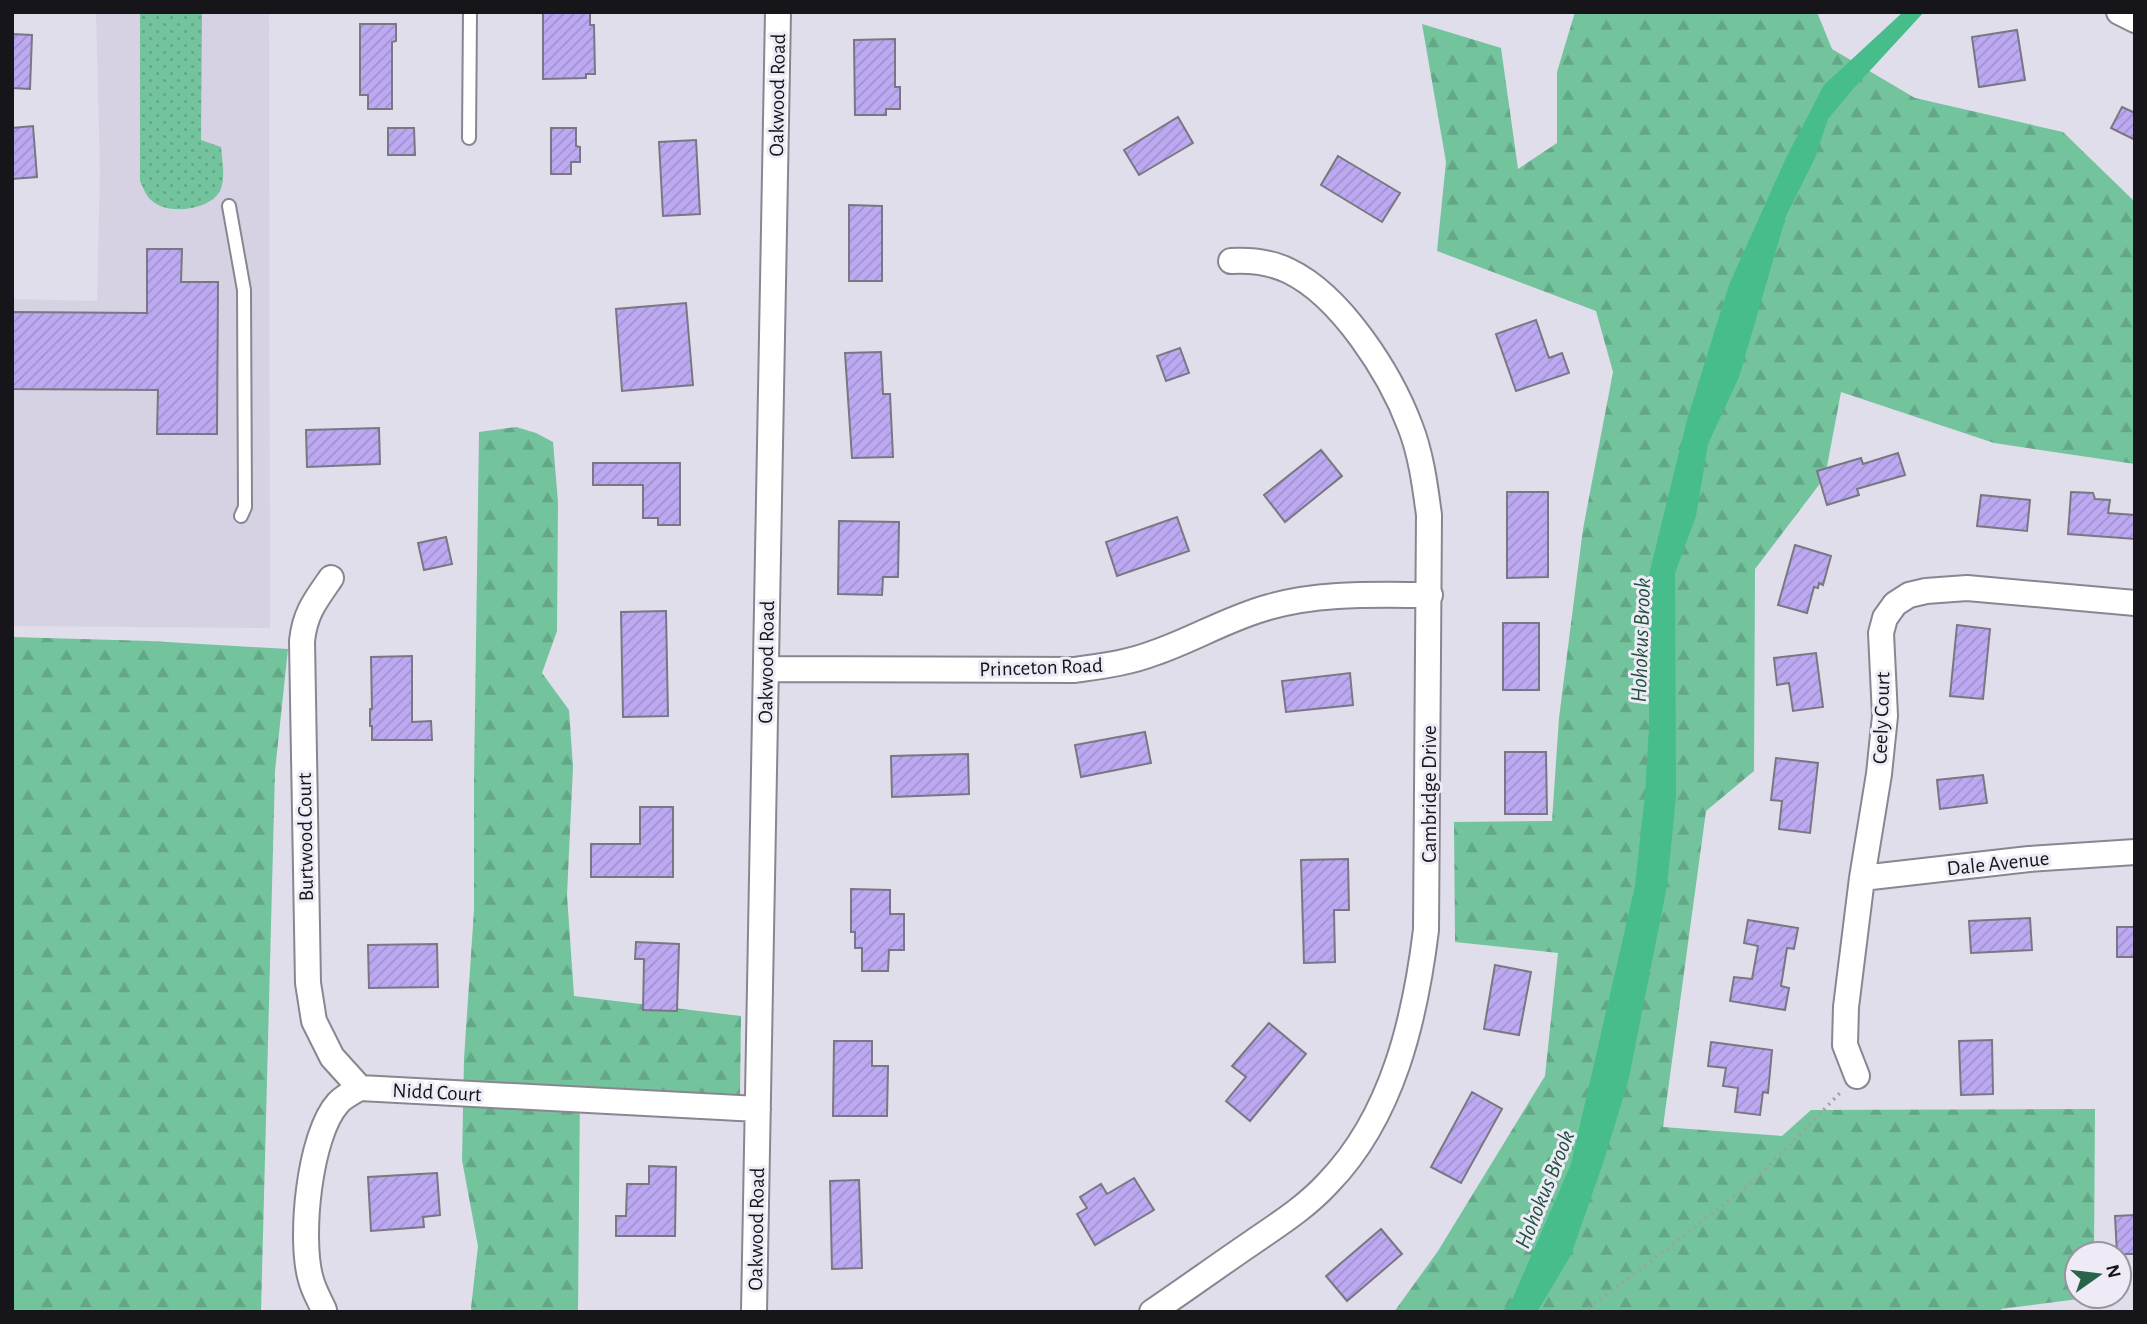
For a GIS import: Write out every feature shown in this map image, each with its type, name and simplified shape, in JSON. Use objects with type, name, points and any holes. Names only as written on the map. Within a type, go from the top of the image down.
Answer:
[{"type":"street","name":"Oakwood Road","points":[[754,1312],[778,12]]},
{"type":"street","points":[[2119,12],[2135,20]]},
{"type":"street","name":"Cambridge Drive","points":[[1152,1312],[1299,1210],[1328,1184],[1350,1158],[1371,1125],[1388,1088],[1406,1037],[1416,997],[1426,930],[1429,515],[1423,470],[1411,427],[1392,385],[1369,347],[1340,312],[1311,285],[1290,271],[1268,263],[1231,261]]},
{"type":"street","name":"Burtwood Court","points":[[331,578],[309,609],[302,641],[308,983],[314,1021],[332,1057],[359,1087]]},
{"type":"street","name":"Ceely Court","points":[[1857,1076],[1845,1045],[1846,1007],[1885,716],[1881,633],[1885,618],[1895,604],[1909,595],[1967,588],[2135,603]]},
{"type":"street","name":"Princeton Road","points":[[766,669],[1075,670],[1115,664],[1154,653],[1227,621],[1270,606],[1351,595],[1430,595]]},
{"type":"street","name":"Dale Avenue","points":[[1862,878],[2029,859],[2135,852]]},
{"type":"street","points":[[324,1310],[310,1279],[307,1240],[309,1181],[319,1136],[338,1103],[359,1087]]},
{"type":"street","name":"Nidd Court","points":[[359,1087],[758,1109]]},
{"type":"lane","points":[[469,138],[470,12]]},
{"type":"lane","points":[[229,206],[244,290],[244,507],[241,516]]},
{"type":"path","points":[[1583,1312],[1755,1180],[1857,1076]]},
{"type":"shaded area","points":[[96,12],[269,12],[270,628],[12,626],[12,299],[97,301],[100,172]]},
{"type":"shaded area","points":[[1903,12],[1924,12],[1828,119],[1815,158],[1786,216],[1739,377],[1708,444],[1696,516],[1675,573],[1676,796],[1667,886],[1628,1082],[1571,1255],[1537,1312],[1502,1312],[1512,1300],[1571,1164],[1635,886],[1649,727],[1649,652],[1645,591],[1687,420],[1729,285],[1786,158],[1824,85]]},
{"type":"green space","points":[[140,12],[202,12],[201,140],[221,147],[223,175],[222,186],[215,197],[207,203],[188,209],[158,205],[148,196],[140,181]]},
{"type":"green space","points":[[1575,12],[1817,12],[1832,49],[1915,98],[2063,132],[2135,202],[2135,464],[1994,443],[1841,392],[1825,477],[1755,569],[1754,771],[1706,811],[1663,1127],[1782,1136],[1811,1110],[2095,1109],[2094,1240],[2063,1240],[2063,1301],[2001,1309],[2000,1312],[1394,1312],[1438,1251],[1545,1076],[1558,953],[1455,942],[1454,822],[1552,821],[1559,718],[1583,529],[1613,372],[1596,311],[1437,251],[1446,162],[1422,24],[1501,48],[1518,169],[1557,143],[1557,72]]},
{"type":"green space","points":[[516,427],[553,442],[558,502],[557,631],[542,673],[569,710],[573,767],[567,895],[574,996],[741,1016],[740,1095],[580,1089],[578,1312],[472,1312],[471,1308],[478,1246],[462,1160],[464,1059],[474,910],[479,432]]},
{"type":"green space","points":[[12,637],[288,649],[275,771],[261,1312],[12,1312]]},
{"type":"building","points":[[543,12],[590,12],[590,25],[594,25],[595,74],[586,74],[586,78],[543,79]]},
{"type":"building","points":[[360,24],[396,24],[396,41],[392,42],[392,109],[368,109],[368,95],[360,95]]},
{"type":"building","points":[[2017,30],[2025,80],[1979,87],[1972,37]]},
{"type":"building","points":[[12,34],[32,35],[30,89],[12,88]]},
{"type":"building","points":[[895,39],[895,87],[900,87],[900,109],[886,109],[886,115],[855,115],[854,40]]},
{"type":"building","points":[[2122,107],[2135,113],[2135,140],[2111,128]]},
{"type":"building","points":[[1178,117],[1193,143],[1139,175],[1124,150]]},
{"type":"building","points":[[33,126],[37,177],[12,179],[12,128]]},
{"type":"building","points":[[388,128],[414,128],[415,155],[388,155]]},
{"type":"building","points":[[551,128],[576,128],[576,146],[580,147],[580,162],[571,162],[571,174],[551,174]]},
{"type":"building","points":[[696,140],[700,214],[663,216],[659,142]]},
{"type":"building","points":[[1338,156],[1400,193],[1382,222],[1321,185]]},
{"type":"building","points":[[849,205],[882,206],[882,281],[849,281]]},
{"type":"building","points":[[147,249],[182,249],[181,282],[218,282],[217,434],[157,434],[158,390],[12,389],[12,312],[147,313]]},
{"type":"building","points":[[686,303],[693,385],[622,391],[616,309]]},
{"type":"building","points":[[1536,320],[1549,358],[1562,353],[1569,373],[1516,391],[1496,334]]},
{"type":"building","points":[[1180,348],[1189,373],[1166,381],[1157,356]]},
{"type":"building","points":[[881,352],[883,394],[890,394],[893,457],[852,458],[845,353]]},
{"type":"building","points":[[379,428],[380,464],[307,467],[306,430]]},
{"type":"building","points":[[1321,450],[1342,476],[1285,522],[1264,495]]},
{"type":"building","points":[[1898,453],[1905,475],[1857,489],[1859,495],[1827,505],[1817,471],[1861,458],[1863,464]]},
{"type":"building","points":[[593,463],[680,463],[680,525],[658,525],[658,518],[643,518],[643,485],[593,485]]},
{"type":"building","points":[[1507,492],[1548,492],[1548,577],[1507,578]]},
{"type":"building","points":[[2071,492],[2093,493],[2095,499],[2110,500],[2108,513],[2135,515],[2135,539],[2068,534]]},
{"type":"building","points":[[1981,495],[2030,500],[2027,531],[1977,526]]},
{"type":"building","points":[[1177,517],[1189,551],[1117,576],[1106,542]]},
{"type":"building","points":[[839,521],[899,522],[898,577],[883,577],[882,595],[838,594]]},
{"type":"building","points":[[446,537],[452,564],[424,570],[418,543]]},
{"type":"building","points":[[1795,545],[1831,556],[1823,585],[1819,583],[1818,588],[1814,587],[1807,613],[1778,605]]},
{"type":"building","points":[[666,611],[668,716],[623,717],[621,612]]},
{"type":"building","points":[[1503,623],[1539,623],[1539,690],[1503,690]]},
{"type":"building","points":[[1957,625],[1990,629],[1983,699],[1950,696]]},
{"type":"building","points":[[1816,653],[1823,707],[1793,711],[1789,683],[1777,685],[1774,658]]},
{"type":"building","points":[[412,656],[412,722],[431,721],[432,740],[372,740],[371,657]]},
{"type":"building","points":[[1350,673],[1353,705],[1286,712],[1282,681]]},
{"type":"building","points":[[1145,732],[1151,763],[1081,777],[1075,745]]},
{"type":"building","points":[[1505,752],[1546,752],[1547,814],[1505,814]]},
{"type":"building","points":[[968,754],[969,794],[892,797],[891,756]]},
{"type":"building","points":[[1776,758],[1818,763],[1810,833],[1779,829],[1782,801],[1771,800]]},
{"type":"building","points":[[1983,775],[1987,803],[1940,809],[1937,780]]},
{"type":"building","points":[[640,807],[673,807],[673,877],[591,877],[591,844],[640,844]]},
{"type":"building","points":[[1348,859],[1349,910],[1334,910],[1335,962],[1304,963],[1301,860]]},
{"type":"building","points":[[851,889],[890,890],[890,914],[904,914],[904,950],[889,950],[888,971],[862,971],[862,948],[855,948],[855,932],[851,932]]},
{"type":"building","points":[[2030,918],[2032,950],[1971,953],[1969,921]]},
{"type":"building","points":[[1748,920],[1798,928],[1794,949],[1787,948],[1781,986],[1789,988],[1785,1010],[1730,1001],[1734,977],[1752,979],[1758,946],[1744,943]]},
{"type":"building","points":[[2117,927],[2135,927],[2135,957],[2117,957]]},
{"type":"building","points":[[636,942],[679,944],[677,1011],[643,1010],[644,959],[635,959]]},
{"type":"building","points":[[437,944],[438,987],[369,988],[368,945]]},
{"type":"building","points":[[1495,965],[1531,972],[1519,1035],[1484,1029]]},
{"type":"building","points":[[1269,1023],[1306,1054],[1250,1121],[1226,1101],[1246,1077],[1232,1066]]},
{"type":"building","points":[[1992,1040],[1993,1094],[1961,1095],[1959,1041]]},
{"type":"building","points":[[834,1041],[872,1041],[872,1066],[888,1066],[887,1116],[833,1116]]},
{"type":"building","points":[[1711,1042],[1772,1050],[1768,1093],[1763,1092],[1760,1115],[1735,1112],[1738,1088],[1723,1086],[1726,1068],[1708,1066]]},
{"type":"building","points":[[1472,1092],[1502,1109],[1461,1183],[1431,1167]]},
{"type":"building","points":[[649,1166],[676,1167],[675,1236],[616,1236],[616,1216],[626,1216],[627,1184],[649,1184]]},
{"type":"building","points":[[437,1173],[440,1215],[423,1217],[424,1227],[371,1231],[368,1177]]},
{"type":"building","points":[[1134,1178],[1154,1210],[1095,1245],[1077,1214],[1087,1208],[1080,1197],[1101,1184],[1107,1194]]},
{"type":"building","points":[[859,1180],[862,1268],[832,1269],[830,1181]]},
{"type":"building","points":[[2135,1215],[2135,1254],[2133,1240],[2116,1240],[2115,1216]]},
{"type":"building","points":[[1381,1229],[1402,1254],[1347,1301],[1326,1276]]},
{"type":"water label","name":"Hohokus Brook","points":[[1640,640]]},
{"type":"water label","name":"Hohokus Brook","points":[[1544,1189]]}]
